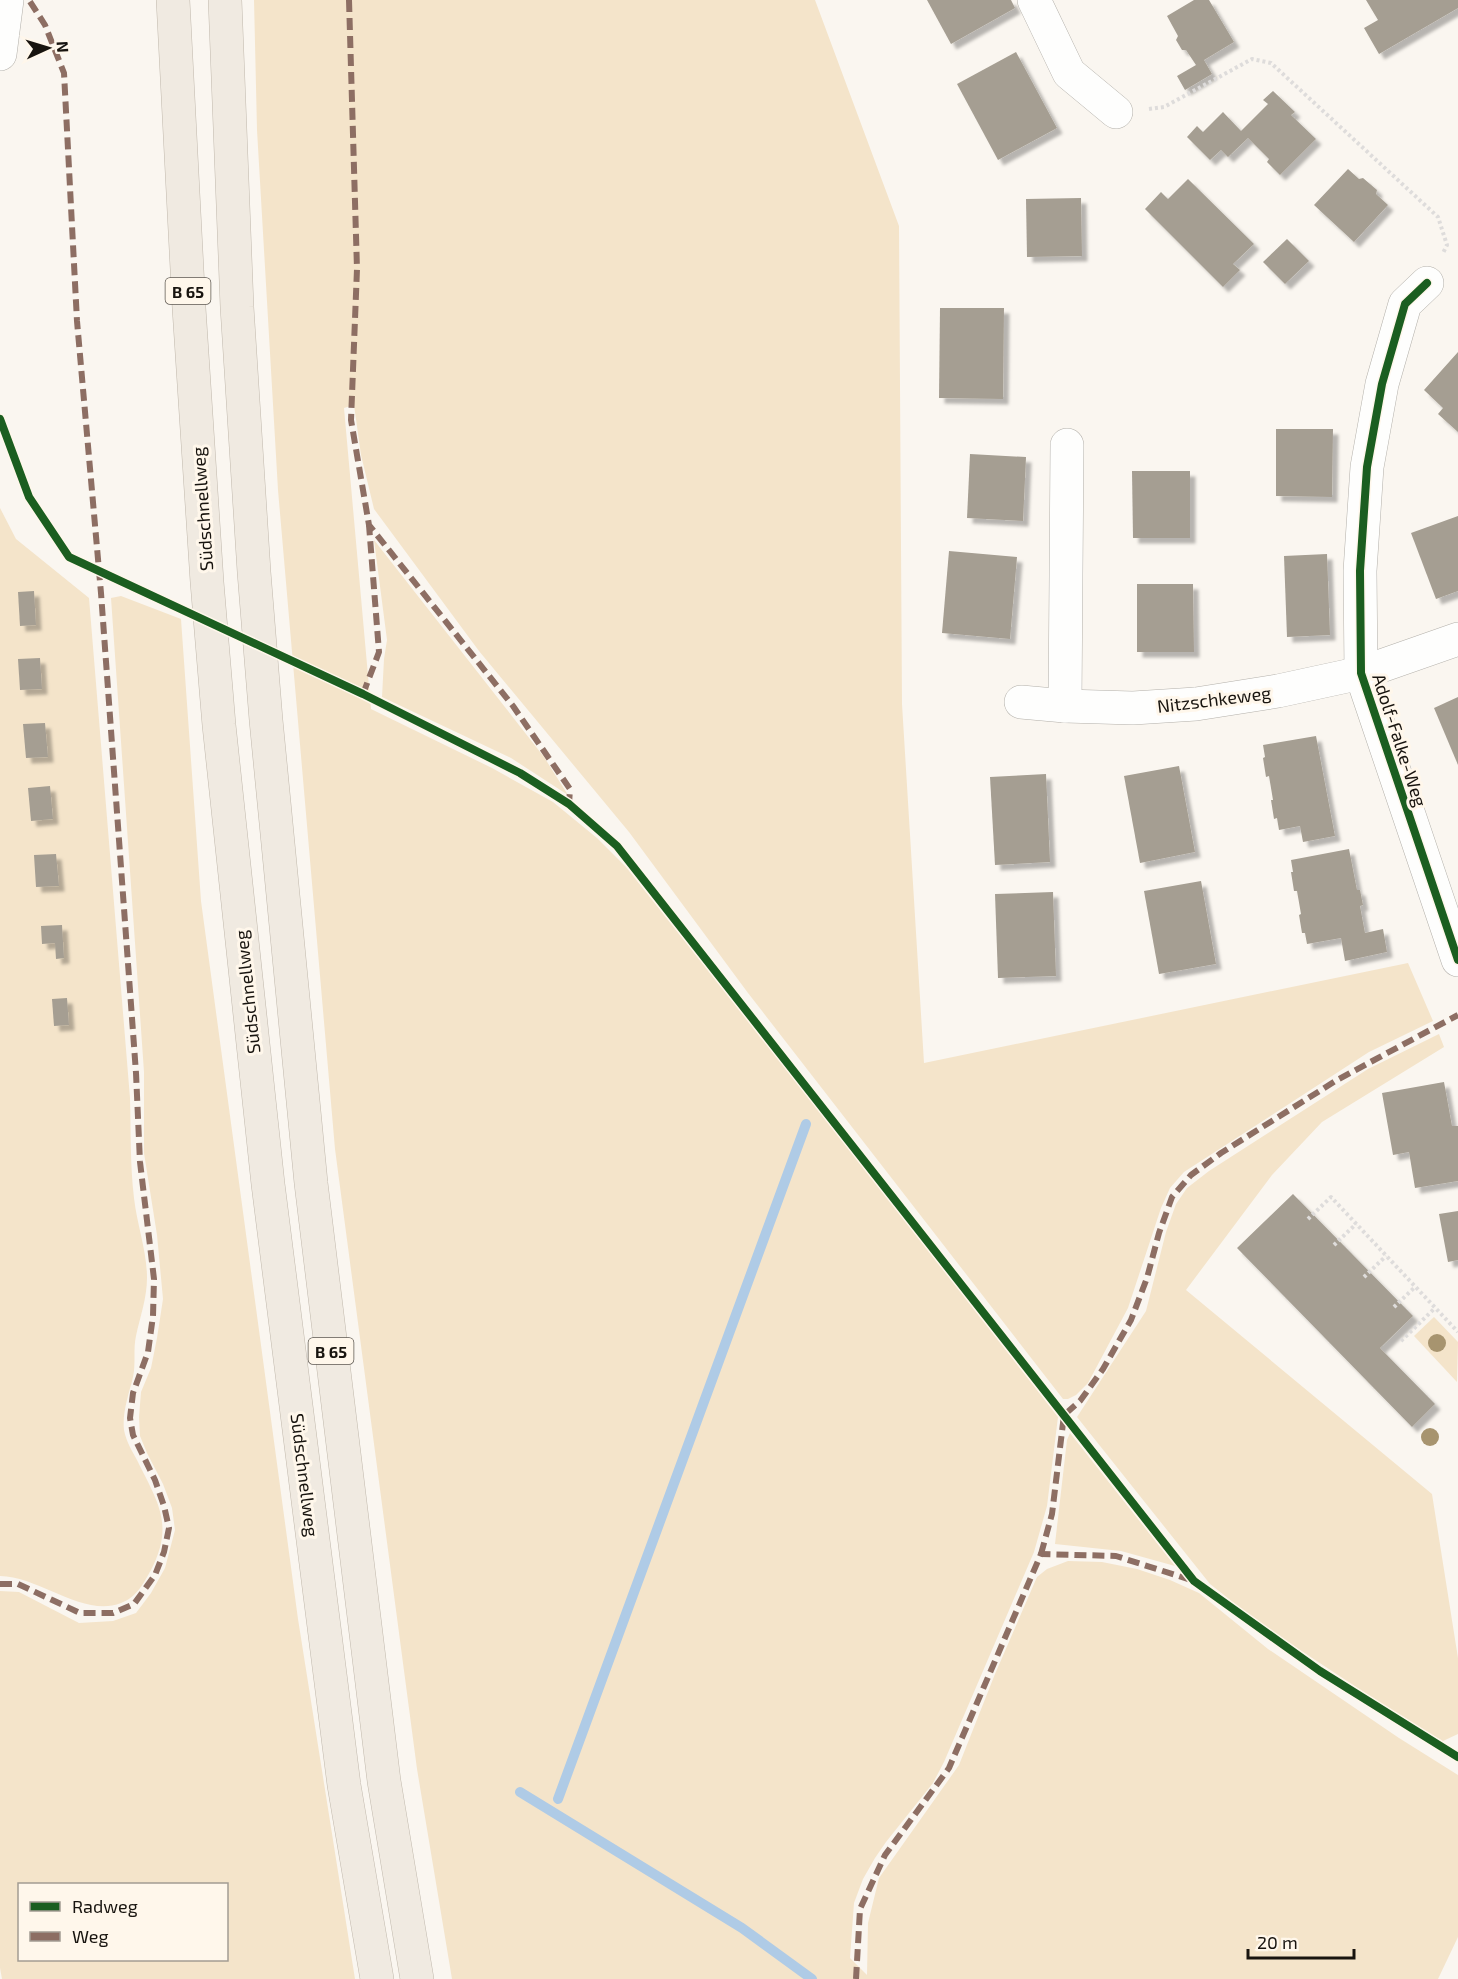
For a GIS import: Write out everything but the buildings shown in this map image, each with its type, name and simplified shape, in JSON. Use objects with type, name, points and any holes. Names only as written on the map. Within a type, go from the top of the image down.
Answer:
[{"type":"highway","name":"Südschnellweg","points":[[174,0],[189,308],[219,725],[268,1184],[343,1774],[377,1979]]},
{"type":"highway","name":"B 65","points":[[225,0],[237,307],[266,720],[311,1183],[384,1781],[417,1979]]},
{"type":"street","points":[[0,54],[6,0]]},
{"type":"street","points":[[1034,0],[1069,73],[1116,112]]},
{"type":"street","name":"Adolf-Falke-Weg","points":[[1427,283],[1405,304],[1382,384],[1367,467],[1360,571],[1361,674],[1458,960]]},
{"type":"street","points":[[1065,706],[1067,445]]},
{"type":"street","name":"Nitzschkeweg","points":[[1021,702],[1133,708],[1196,704],[1278,691],[1361,674],[1458,639]]},
{"type":"path","points":[[1116,112],[1164,107],[1252,59],[1271,63],[1438,217],[1447,245],[1427,283]]},
{"type":"path","points":[[1308,1219],[1330,1197],[1458,1332]]},
{"type":"path","points":[[1334,1245],[1356,1224]]},
{"type":"path","points":[[1364,1277],[1386,1256]]},
{"type":"path","points":[[1394,1307],[1415,1287]]},
{"type":"path","points":[[1401,1341],[1435,1308]]},
{"type":"shaded area","points":[[254,0],[815,0],[899,226],[902,704],[924,1063],[1408,963],[1433,1021],[1369,1052],[1184,1172],[1170,1188],[1161,1208],[1128,1308],[1088,1383],[1076,1395],[1063,1399],[748,993],[629,832],[479,651],[374,509],[361,455],[354,405],[344,408],[371,709],[492,768],[553,802],[597,838],[626,867],[1058,1417],[1047,1506],[1034,1552],[944,1762],[933,1783],[886,1842],[863,1879],[854,1903],[850,1958],[867,1975],[868,1923],[879,1878],[959,1765],[1037,1577],[1047,1569],[1068,1561],[1102,1562],[1137,1569],[1199,1593],[1268,1649],[1458,1775],[1458,1937],[1438,1979],[452,1979],[417,1769],[335,1149],[278,490],[257,130]]},
{"type":"shaded area","points":[[0,508],[16,539],[89,598],[130,1098],[133,1185],[147,1278],[145,1300],[135,1341],[134,1372],[125,1410],[124,1430],[129,1446],[157,1501],[162,1526],[162,1539],[158,1554],[142,1585],[127,1600],[107,1606],[77,1601],[31,1583],[0,1576]]},
{"type":"shaded area","points":[[374,540],[544,757],[568,795],[511,758],[382,697],[387,640]]},
{"type":"shaded area","points":[[121,596],[181,619],[201,901],[298,1619],[355,1979],[2,1979],[0,1968],[0,1591],[19,1592],[79,1623],[113,1621],[136,1613],[165,1568],[175,1530],[172,1508],[140,1436],[141,1392],[151,1368],[163,1299],[157,1235],[144,1153],[144,1072],[111,598]]},
{"type":"shaded area","points":[[1439,1034],[1444,1047],[1322,1122],[1272,1175],[1186,1290],[1432,1494],[1458,1658],[1458,1734],[1443,1741],[1420,1729],[1262,1625],[1210,1584],[1077,1417],[1146,1311],[1166,1232],[1176,1204],[1187,1188],[1209,1171],[1368,1069]]},
{"type":"shaded area","points":[[1434,1317],[1458,1342],[1457,1382],[1414,1336]]},
{"type":"shaded area","points":[[1070,1433],[1175,1566],[1121,1551],[1055,1544],[1067,1440]]},
{"type":"waterway","points":[[558,1799],[806,1124]]},
{"type":"waterway","points":[[520,1792],[742,1928],[812,1979]]},
{"type":"marked path","points":[[0,1584],[18,1584],[80,1613],[113,1613],[134,1604],[155,1575],[164,1552],[169,1528],[155,1480],[133,1435],[130,1418],[133,1393],[148,1352],[153,1316],[154,1279],[140,1162],[136,1073],[101,593],[77,321],[64,73],[45,25],[29,0]]},
{"type":"marked path","points":[[349,0],[357,269],[351,420],[369,525],[513,706],[570,789],[569,804]]},
{"type":"marked path","points":[[363,694],[379,652],[369,525]]},
{"type":"marked path","points":[[1041,1554],[1052,1514],[1064,1415],[1080,1401],[1103,1369],[1131,1320],[1147,1278],[1159,1233],[1172,1197],[1191,1175],[1221,1153],[1337,1080],[1458,1015]]},
{"type":"marked path","points":[[856,1979],[860,1909],[885,1855],[949,1768],[1041,1554],[1116,1556],[1191,1580]]},
{"type":"cycle path","points":[[1427,283],[1405,304],[1382,384],[1367,467],[1360,571],[1361,673],[1458,960]]},
{"type":"cycle path","points":[[0,419],[29,497],[69,557],[363,694],[520,773],[569,804],[617,846],[1194,1581],[1320,1671],[1458,1757]]}]
